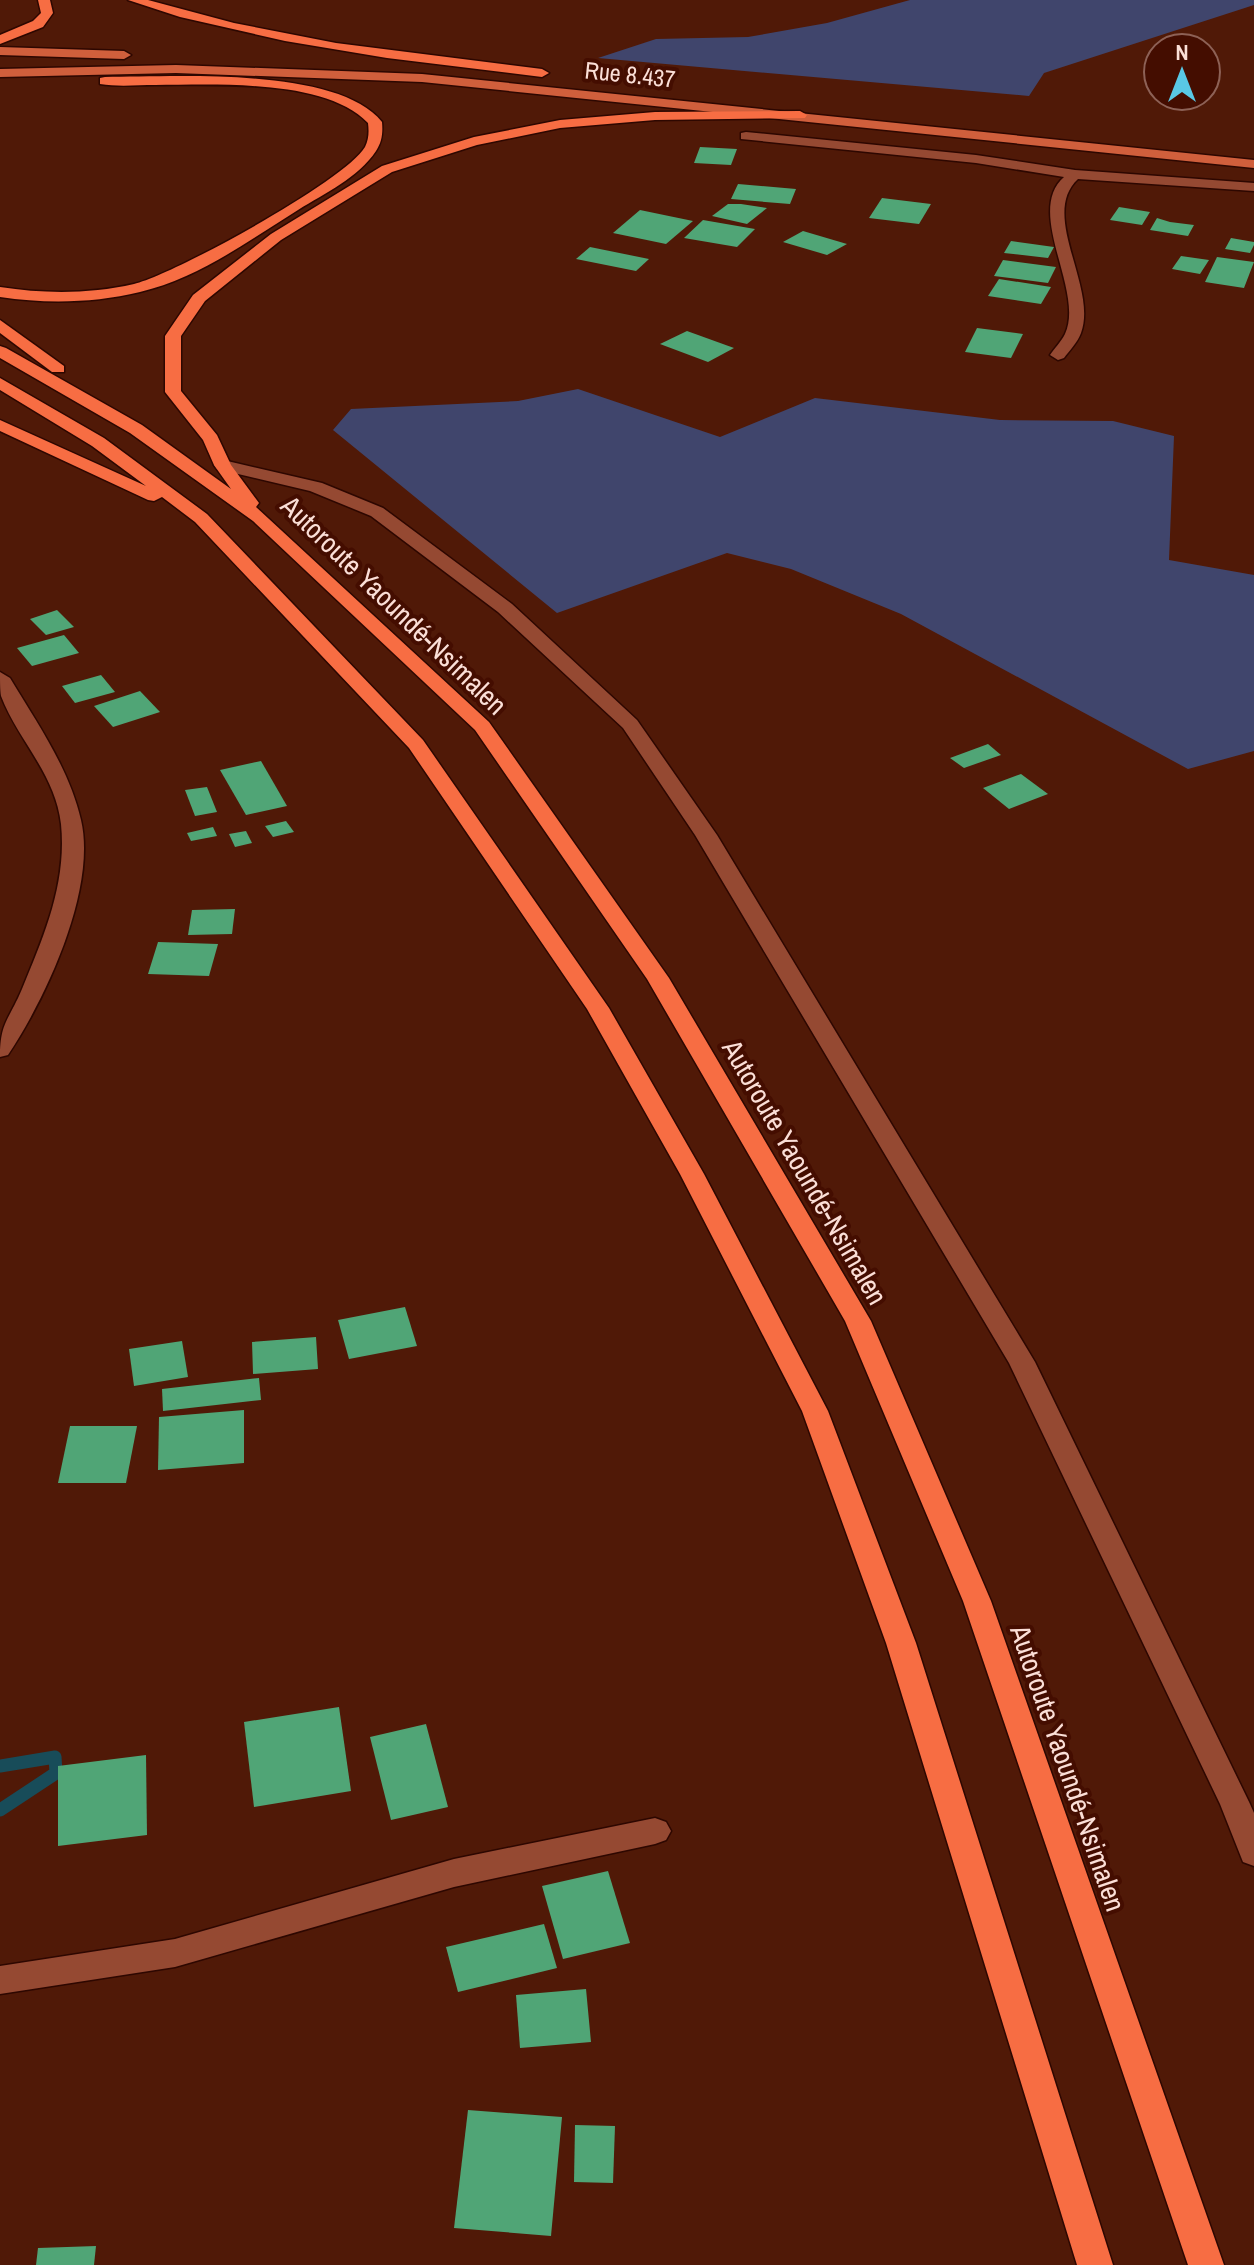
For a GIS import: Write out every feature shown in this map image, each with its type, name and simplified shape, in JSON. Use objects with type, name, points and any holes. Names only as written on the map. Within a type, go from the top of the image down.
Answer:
[{"type":"highway","points":[[0,40],[38,24],[47,13],[44,0]]},
{"type":"highway","points":[[134,0],[256,33],[320,45],[385,56],[548,74]]},
{"type":"highway","points":[[0,292],[24,296],[104,294],[175,276],[207,260],[346,174],[367,154],[377,139],[375,122],[356,105],[322,94],[240,84],[105,81]]},
{"type":"highway","points":[[259,517],[223,465],[211,439],[173,392],[173,336],[199,298],[276,237],[387,169],[474,141],[560,124],[655,116],[800,115]]},
{"type":"highway","points":[[0,325],[136,429]]},
{"type":"highway","name":"Autoroute Yaoundé-Nsimalen","points":[[0,351],[136,429],[259,517],[482,726],[658,978],[858,1321],[977,1601],[1206,2265]]},
{"type":"highway","points":[[0,383],[98,442],[201,518],[416,744],[589,995],[692,1174],[815,1411],[901,1643],[1095,2265]]},
{"type":"highway","points":[[0,394],[98,442]]},
{"type":"highway","points":[[0,425],[201,518]]},
{"type":"main road","points":[[0,51],[548,74]]},
{"type":"main road","points":[[0,61],[190,57]]},
{"type":"main road","name":"Rue 8.437","points":[[0,73],[176,69],[422,78],[1254,164]]},
{"type":"main road","points":[[0,84],[297,82],[586,93]]},
{"type":"street","points":[[746,136],[976,159],[1075,174],[1254,187]]},
{"type":"street","points":[[1058,355],[1073,334],[1076,318],[1067,257],[1055,211],[1064,184],[1075,174]]},
{"type":"street","points":[[223,465],[316,487],[377,512],[505,608],[630,724],[706,835],[1022,1362],[1235,1804],[1254,1853]]},
{"type":"street","points":[[0,678],[52,766],[71,822],[71,880],[59,927],[27,1003],[0,1050]]},
{"type":"street","points":[[0,1980],[175,1953],[454,1873],[655,1831]]},
{"type":"shaded area","points":[[910,0],[1254,0],[1254,5],[1171,32],[1142,32],[1142,41],[1044,73],[1029,96],[598,58],[656,39],[748,37],[827,23]]},
{"type":"shaded area","points":[[578,389],[720,437],[815,398],[1000,420],[1113,421],[1174,436],[1169,560],[1254,575],[1254,751],[1188,769],[901,614],[791,569],[727,553],[557,613],[333,430],[351,409],[518,401]]},
{"type":"building","points":[[700,147],[737,149],[731,165],[694,163]]},
{"type":"building","points":[[738,184],[796,189],[790,204],[731,199]]},
{"type":"building","points":[[882,198],[931,204],[919,224],[869,218]]},
{"type":"building","points":[[728,204],[767,208],[747,224],[712,216]]},
{"type":"building","points":[[1119,207],[1150,212],[1142,225],[1110,220]]},
{"type":"building","points":[[640,210],[693,221],[666,244],[613,233]]},
{"type":"building","points":[[1157,218],[1194,225],[1188,236],[1150,230]]},
{"type":"building","points":[[703,220],[755,229],[737,247],[684,238]]},
{"type":"building","points":[[803,231],[847,244],[827,255],[783,242]]},
{"type":"building","points":[[1231,238],[1254,242],[1250,253],[1225,249]]},
{"type":"building","points":[[1011,241],[1054,247],[1048,258],[1004,253]]},
{"type":"building","points":[[590,247],[649,259],[636,271],[576,259]]},
{"type":"building","points":[[1181,256],[1209,260],[1200,274],[1172,269]]},
{"type":"building","points":[[1217,257],[1254,262],[1244,288],[1205,282]]},
{"type":"building","points":[[1003,260],[1056,267],[1048,283],[994,276]]},
{"type":"building","points":[[999,279],[1051,287],[1041,304],[988,296]]},
{"type":"building","points":[[977,328],[1023,334],[1011,358],[965,352]]},
{"type":"building","points":[[687,331],[734,348],[708,362],[660,344]]},
{"type":"building","points":[[57,610],[74,627],[46,635],[30,619]]},
{"type":"building","points":[[64,635],[79,653],[32,666],[17,648]]},
{"type":"building","points":[[101,675],[115,692],[75,703],[62,686]]},
{"type":"building","points":[[140,691],[160,712],[113,727],[94,706]]},
{"type":"building","points":[[988,744],[1001,755],[964,768],[950,758]]},
{"type":"building","points":[[261,761],[287,806],[246,815],[220,770]]},
{"type":"building","points":[[1021,774],[1048,794],[1009,809],[983,788]]},
{"type":"building","points":[[207,787],[217,812],[195,816],[185,790]]},
{"type":"building","points":[[286,821],[294,832],[273,837],[265,826]]},
{"type":"building","points":[[213,827],[217,836],[191,841],[187,833]]},
{"type":"building","points":[[246,831],[252,843],[235,847],[229,834]]},
{"type":"building","points":[[235,909],[232,934],[188,935],[192,910]]},
{"type":"building","points":[[158,942],[218,944],[209,976],[148,974]]},
{"type":"building","points":[[405,1307],[417,1346],[349,1359],[338,1320]]},
{"type":"building","points":[[316,1337],[318,1369],[253,1374],[252,1342]]},
{"type":"building","points":[[182,1341],[188,1377],[134,1386],[129,1349]]},
{"type":"building","points":[[259,1378],[261,1400],[163,1411],[162,1389]]},
{"type":"building","points":[[244,1410],[244,1463],[158,1470],[159,1417]]},
{"type":"building","points":[[70,1426],[137,1426],[126,1483],[58,1483]]},
{"type":"building","points":[[339,1707],[351,1791],[254,1807],[244,1722]]},
{"type":"building","points":[[426,1724],[448,1807],[391,1820],[370,1737]]},
{"type":"building","points":[[146,1755],[147,1835],[58,1846],[58,1766]]},
{"type":"building","points":[[608,1871],[630,1943],[563,1959],[542,1886]]},
{"type":"building","points":[[544,1924],[557,1968],[458,1992],[446,1947]]},
{"type":"building","points":[[586,1989],[591,2042],[520,2048],[516,1995]]},
{"type":"building","points":[[468,2110],[562,2117],[551,2236],[454,2228]]},
{"type":"building","points":[[575,2125],[615,2126],[613,2183],[574,2182]]},
{"type":"building","points":[[96,2246],[94,2265],[36,2265],[38,2248]]},
{"type":"waterway","points":[[0,1766],[55,1757],[56,1773],[0,1810]]}]
